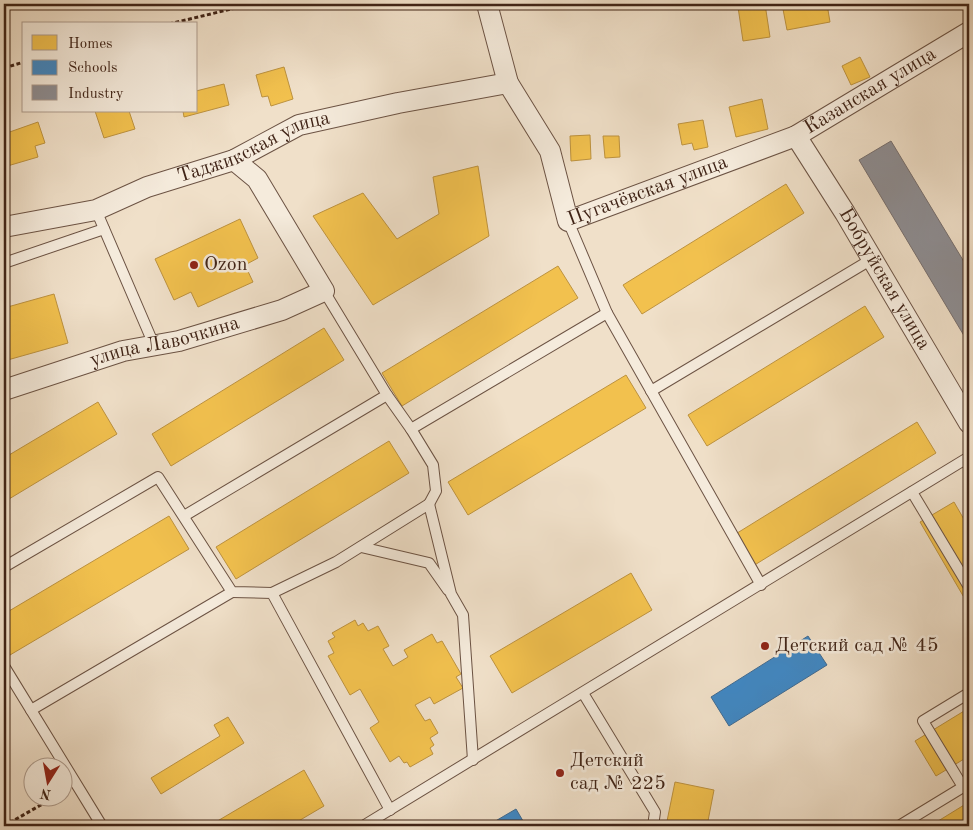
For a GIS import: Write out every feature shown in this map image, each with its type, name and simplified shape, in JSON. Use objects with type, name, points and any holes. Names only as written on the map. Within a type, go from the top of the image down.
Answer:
[{"type":"street","name":"Пугачёвская улица","points":[[487,4],[508,83],[550,151],[568,221],[796,136]]},
{"type":"street","name":"Казанская улица","points":[[796,136],[969,32]]},
{"type":"street","name":"Таджикская улица","points":[[4,227],[96,210],[147,187],[234,160],[299,125],[398,103],[508,83]]},
{"type":"street","name":"Бобруйская улица","points":[[796,136],[872,259],[969,423]]},
{"type":"street","points":[[234,160],[257,179],[324,291]]},
{"type":"street","name":"улица Лавочкина","points":[[4,390],[123,351],[178,341],[282,310],[324,291]]},
{"type":"lane","points":[[96,210],[154,345]]},
{"type":"lane","points":[[568,221],[607,313],[761,584]]},
{"type":"lane","points":[[4,263],[104,229]]},
{"type":"lane","points":[[652,392],[872,259]]},
{"type":"lane","points":[[31,710],[232,592],[272,593],[336,562],[429,504],[436,491],[433,465],[387,395],[324,291]]},
{"type":"lane","points":[[411,429],[607,313]]},
{"type":"lane","points":[[184,516],[387,395]]},
{"type":"lane","points":[[363,826],[969,457]]},
{"type":"lane","points":[[4,567],[158,477],[232,592]]},
{"type":"lane","points":[[912,492],[969,587]]},
{"type":"lane","points":[[429,504],[451,594]]},
{"type":"lane","points":[[360,546],[429,563],[463,615],[473,760]]},
{"type":"lane","points":[[272,593],[390,810]]},
{"type":"lane","points":[[4,666],[102,826]]},
{"type":"lane","points":[[583,693],[655,812],[652,826]]},
{"type":"lane","points":[[899,826],[966,785],[923,720],[969,694]]},
{"type":"path","points":[[177,22],[252,4]]},
{"type":"path","points":[[4,68],[22,63]]},
{"type":"path","points":[[4,826],[36,808]]},
{"type":"building: Homes","points":[[765,4],[770,37],[743,41],[738,7]]},
{"type":"building: Homes","points":[[782,4],[827,4],[830,22],[787,30]]},
{"type":"building: Homes","points":[[860,57],[870,77],[851,85],[842,66]]},
{"type":"building: Homes","points":[[284,67],[293,99],[271,106],[268,96],[262,97],[256,75]]},
{"type":"building: Homes","points":[[224,84],[229,105],[184,117],[183,112],[198,112],[198,90]]},
{"type":"building: Homes","points":[[762,99],[768,129],[736,137],[729,107]]},
{"type":"building: Homes","points":[[95,112],[129,112],[135,129],[104,138]]},
{"type":"building: Homes","points":[[703,120],[708,147],[694,150],[692,143],[682,145],[678,124]]},
{"type":"building: Homes","points":[[38,122],[45,143],[35,146],[38,157],[4,167],[4,134]]},
{"type":"building: Homes","points":[[590,135],[591,159],[571,161],[570,136]]},
{"type":"building: Homes","points":[[603,136],[619,136],[620,157],[605,158]]},
{"type":"building: Homes","points":[[478,166],[489,236],[373,305],[313,216],[363,193],[397,239],[439,214],[433,177]]},
{"type":"building: Homes","points":[[786,184],[804,213],[642,314],[623,285]]},
{"type":"building: Homes","points":[[240,219],[258,258],[245,265],[253,282],[198,307],[191,292],[174,300],[155,259]]},
{"type":"building: Homes","points":[[558,266],[578,298],[402,406],[382,373]]},
{"type":"building: Homes","points":[[54,294],[68,343],[4,361],[4,308]]},
{"type":"building: Homes","points":[[865,306],[884,337],[707,446],[688,415]]},
{"type":"building: Homes","points":[[324,328],[344,360],[171,466],[152,434]]},
{"type":"building: Homes","points":[[626,375],[646,408],[468,515],[448,482]]},
{"type":"building: Homes","points":[[98,402],[117,434],[4,502],[4,458]]},
{"type":"building: Homes","points":[[917,422],[936,453],[753,566],[734,535]]},
{"type":"building: Homes","points":[[389,441],[409,473],[236,579],[216,547]]},
{"type":"building: Homes","points":[[954,502],[969,528],[969,606],[920,522]]},
{"type":"building: Homes","points":[[169,516],[189,549],[10,655],[4,645],[4,614]]},
{"type":"building: Homes","points":[[631,573],[652,610],[512,693],[490,656]]},
{"type":"building: Homes","points":[[355,620],[358,626],[363,623],[368,631],[378,626],[389,646],[383,649],[393,666],[408,657],[404,650],[432,634],[437,643],[442,641],[461,674],[456,677],[463,688],[434,704],[430,697],[415,705],[425,721],[430,719],[438,733],[430,738],[434,745],[430,748],[433,754],[410,767],[399,756],[390,762],[370,728],[379,722],[360,689],[350,695],[328,656],[334,653],[328,641],[335,637],[332,633]]},
{"type":"building: Homes","points":[[969,708],[969,756],[936,776],[915,741]]},
{"type":"building: Homes","points":[[228,717],[244,743],[161,794],[151,778],[220,736],[214,725]]},
{"type":"building: Homes","points":[[304,770],[324,806],[290,826],[209,826]]},
{"type":"building: Homes","points":[[675,782],[714,790],[707,826],[666,826]]},
{"type":"building: Homes","points":[[969,802],[969,826],[930,826]]},
{"type":"building: Schools","points":[[808,636],[827,665],[729,726],[711,697]]},
{"type":"building: Schools","points":[[516,809],[526,826],[487,826]]},
{"type":"building: Industry","points":[[891,141],[969,270],[969,344],[859,160]]},
{"type":"place","name":"Ozon","points":[[194,265]]},
{"type":"place","name":"Детский сад № 45","points":[[765,646]]},
{"type":"place","name":"Детский сад № 225","points":[[560,773]]}]
